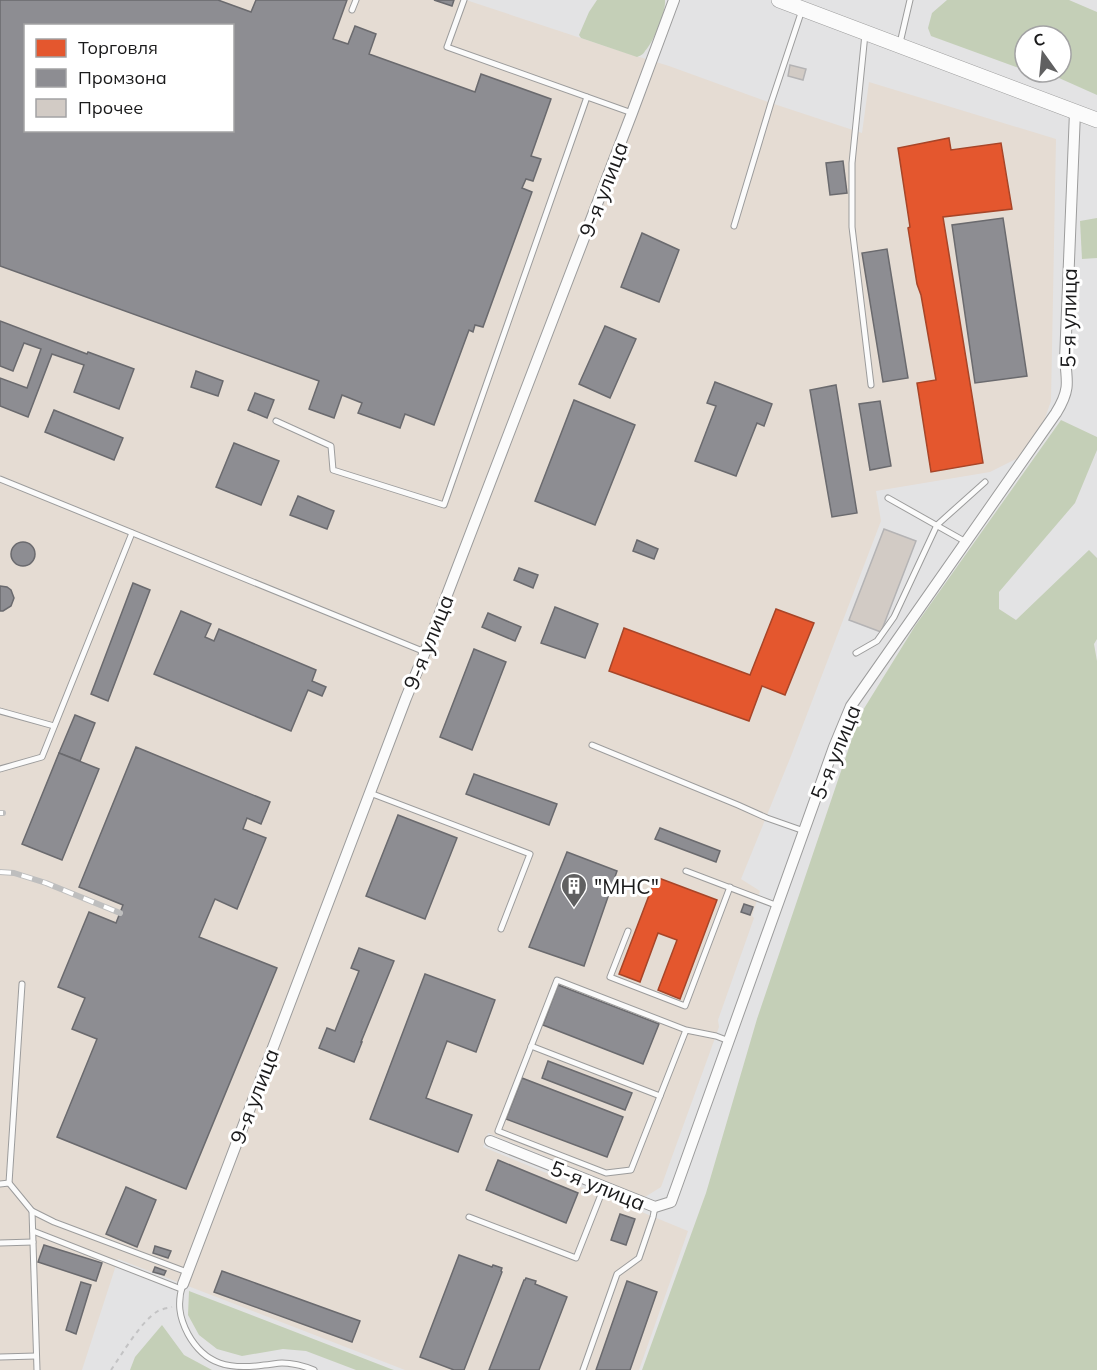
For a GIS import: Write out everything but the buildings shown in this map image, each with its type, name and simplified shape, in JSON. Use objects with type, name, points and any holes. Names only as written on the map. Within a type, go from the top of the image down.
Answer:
[{"type":"main road","points":[[778,0],[1097,120]]},
{"type":"street","name":"9-я улица","points":[[182,1286],[674,0]]},
{"type":"street","name":"5-я улица","points":[[490,1142],[656,1208],[671,1202],[834,747],[851,706],[1065,399],[1068,383],[1065,360],[1075,112]]},
{"type":"lane","points":[[352,10],[356,0]]},
{"type":"lane","points":[[464,0],[447,47],[632,113]]},
{"type":"lane","points":[[899,45],[910,0]]},
{"type":"lane","points":[[734,226],[802,9]]},
{"type":"lane","points":[[865,33],[852,164],[852,227],[871,385]]},
{"type":"lane","points":[[276,422],[331,446],[333,470],[444,505],[587,97]]},
{"type":"lane","points":[[0,480],[425,652]]},
{"type":"lane","points":[[856,653],[877,641],[894,617],[937,525],[985,482]]},
{"type":"lane","points":[[888,498],[966,542]]},
{"type":"lane","points":[[0,769],[42,757],[132,533]]},
{"type":"lane","points":[[0,711],[54,726]]},
{"type":"lane","points":[[592,745],[767,818],[804,831]]},
{"type":"lane","points":[[370,794],[530,854],[501,929]]},
{"type":"lane","points":[[686,871],[778,906]]},
{"type":"lane","points":[[628,931],[610,977],[685,1006],[730,887]]},
{"type":"lane","points":[[686,1030],[631,1170],[606,1173],[498,1131],[556,980],[686,1030],[729,1041]]},
{"type":"lane","points":[[22,984],[9,1183],[32,1211],[54,1222],[187,1272]]},
{"type":"lane","points":[[531,1046],[660,1096]]},
{"type":"lane","points":[[0,1184],[9,1183]]},
{"type":"lane","points":[[469,1217],[576,1258],[604,1187]]},
{"type":"lane","points":[[583,1370],[617,1274],[639,1258],[656,1208]]},
{"type":"lane","points":[[32,1211],[37,1370]]},
{"type":"lane","points":[[33,1231],[182,1286],[179,1304],[181,1321],[199,1351],[213,1361],[244,1367],[280,1363],[297,1364],[314,1370]]},
{"type":"lane","points":[[0,1243],[33,1242]]},
{"type":"lane","points":[[0,1357],[36,1356]]},
{"type":"path","points":[[111,1370],[146,1321],[158,1311],[179,1304]]},
{"type":"shaded area","points":[[0,0],[466,0],[669,66],[862,133],[869,82],[1056,139],[1051,401],[1043,424],[1020,457],[990,472],[876,491],[881,521],[741,879],[760,891],[752,916],[754,918],[718,1020],[719,1027],[661,1187],[645,1197],[488,1133],[483,1147],[688,1231],[639,1370],[405,1370],[118,1259],[82,1370],[0,1370]]},
{"type":"green space","points":[[597,0],[665,0],[659,27],[643,54],[637,57],[581,38],[579,35]]},
{"type":"green space","points":[[947,0],[1069,0],[1097,12],[1097,95],[1072,84],[1073,24],[1013,24],[1013,66],[931,36],[928,28],[932,13]]},
{"type":"green space","points":[[1097,218],[1097,258],[1082,259],[1080,221]]},
{"type":"green space","points":[[1061,420],[1097,437],[1097,450],[1075,503],[999,592],[999,609],[1016,620],[1089,550],[1097,558],[1097,639],[1094,644],[1097,661],[1097,1370],[642,1370],[706,1193],[757,1019],[860,715],[915,626]]},
{"type":"green space","points":[[189,1291],[394,1370],[356,1370],[306,1351],[283,1349],[242,1356],[217,1349],[199,1335],[188,1315]]},
{"type":"green space","points":[[162,1325],[184,1355],[212,1370],[130,1370],[135,1357]]},
{"type":"railway","points":[[0,872],[14,873],[46,883],[120,913]]},
{"type":"place","name":"\"МНС\"","points":[[574,909]]}]
